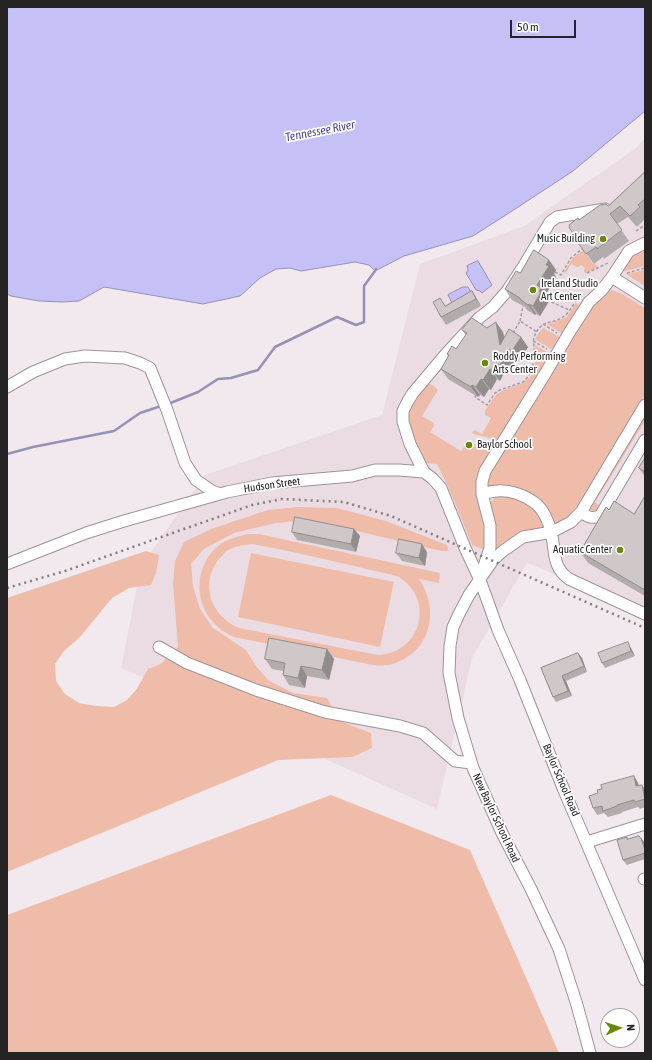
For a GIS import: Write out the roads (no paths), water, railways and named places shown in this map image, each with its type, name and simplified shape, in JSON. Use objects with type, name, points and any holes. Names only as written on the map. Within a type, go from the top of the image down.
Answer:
[{"type":"street","points":[[480,580],[465,548],[442,488],[424,472],[410,444],[403,422],[403,411],[413,393],[445,355],[479,318],[493,307],[507,291],[550,222],[557,217],[612,207]]},
{"type":"street","points":[[480,580],[490,548],[490,525],[482,494],[482,482],[485,471],[589,302],[601,291],[629,251],[645,243]]},
{"type":"street","points":[[614,273],[645,298]]},
{"type":"street","points":[[7,387],[33,372],[65,359],[85,356],[125,358],[150,368],[167,410],[185,463],[196,480],[212,491],[220,494]]},
{"type":"street","name":"New Baylor School Road","points":[[590,1053],[577,1005],[559,949],[531,888],[502,833],[471,763],[458,718],[449,673],[450,646],[453,627],[459,614],[469,595],[493,560],[502,551],[524,537],[552,532],[571,522],[581,512],[645,405]]},
{"type":"street","points":[[581,512],[594,518],[600,516],[645,440]]},
{"type":"street","name":"Hudson Street","points":[[7,564],[86,533],[220,494],[272,483],[352,476],[375,470],[424,472]]},
{"type":"street","points":[[482,494],[497,491],[509,492],[525,497],[535,503],[541,510],[552,532],[554,554],[563,574],[569,579],[645,614]]},
{"type":"street","name":"Baylor School Road","points":[[480,580],[498,630],[645,980]]},
{"type":"street","points":[[158,646],[187,663],[263,692],[325,712],[400,726],[423,733],[455,761],[471,763]]},
{"type":"street","points":[[587,842],[645,824]]},
{"type":"water","name":"Tennessee River","points":[[645,7],[645,111],[573,171],[473,236],[404,256],[375,271],[369,265],[355,262],[301,271],[290,268],[276,269],[260,278],[240,296],[203,304],[104,287],[79,301],[39,301],[11,296],[7,294],[7,8]]},
{"type":"water","points":[[478,261],[492,285],[482,293],[476,290],[466,273],[468,270],[467,266]]},
{"type":"water","points":[[463,287],[468,287],[472,294],[454,307],[448,295]]},
{"type":"waterway","points":[[168,404],[198,392],[218,379],[231,378],[258,370],[275,347],[337,317],[356,325],[364,322],[364,286],[376,269]]},
{"type":"waterway","points":[[7,454],[33,447],[114,431],[140,413],[161,406]]},
{"type":"railway","points":[[7,588],[65,571],[252,505],[282,499],[344,502],[391,516],[645,628]]},
{"type":"place","name":"Music Building","points":[[603,239]]},
{"type":"place","name":"Ireland Studio Art Center","points":[[533,290]]},
{"type":"place","name":"Roddy Performing Arts Center","points":[[485,363]]},
{"type":"place","name":"Baylor School","points":[[469,445]]},
{"type":"place","name":"Aquatic Center","points":[[620,550]]}]
